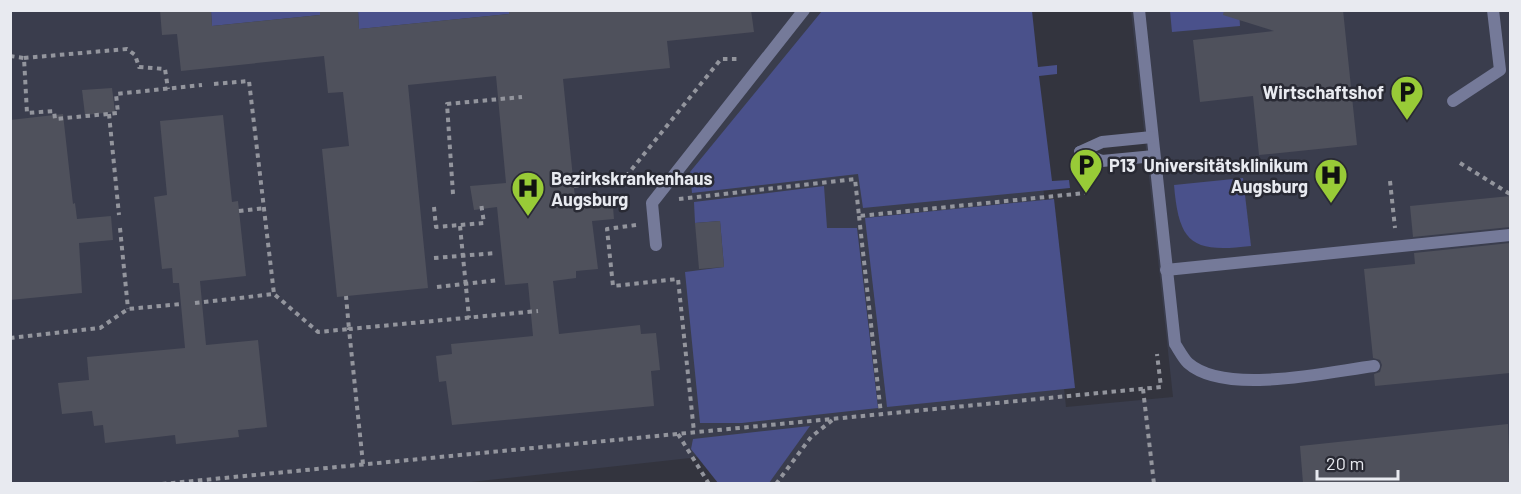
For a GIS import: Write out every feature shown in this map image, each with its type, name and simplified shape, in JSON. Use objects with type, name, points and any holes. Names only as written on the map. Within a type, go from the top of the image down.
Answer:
[{"type":"lane","points":[[656,245],[652,202],[804,10]]},
{"type":"lane","points":[[1139,10],[1175,344],[1188,363],[1224,380],[1246,381],[1374,366]]},
{"type":"lane","points":[[1453,101],[1500,70],[1493,10]]},
{"type":"lane","points":[[1152,137],[1102,142],[1080,152],[1102,161],[1154,156]]},
{"type":"lane","points":[[1166,270],[1510,235]]},
{"type":"path","points":[[10,56],[24,58],[127,49],[135,55],[139,67],[165,69],[168,89]]},
{"type":"path","points":[[24,58],[27,113],[54,111],[55,119],[118,113],[116,94],[202,85]]},
{"type":"path","points":[[574,186],[623,180],[722,59],[746,59]]},
{"type":"path","points":[[214,84],[249,81],[274,294],[318,332],[538,311]]},
{"type":"path","points":[[453,194],[447,104],[522,97]]},
{"type":"path","points":[[110,114],[119,215]]},
{"type":"path","points":[[1460,163],[1510,194]]},
{"type":"path","points":[[652,202],[855,179],[881,414]]},
{"type":"path","points":[[1390,181],[1397,247]]},
{"type":"path","points":[[860,216],[1085,193]]},
{"type":"path","points":[[434,207],[436,227],[484,223],[481,203]]},
{"type":"path","points":[[239,211],[265,207]]},
{"type":"path","points":[[654,223],[607,229],[613,286],[678,279],[694,432]]},
{"type":"path","points":[[460,225],[469,318]]},
{"type":"path","points":[[120,228],[128,309]]},
{"type":"path","points":[[434,258],[496,253]]},
{"type":"path","points":[[437,287],[499,280]]},
{"type":"path","points":[[195,303],[274,294]]},
{"type":"path","points":[[346,296],[363,464]]},
{"type":"path","points":[[10,338],[100,328],[128,309],[181,304]]},
{"type":"path","points":[[162,483],[1161,387]]},
{"type":"path","points":[[1143,388],[1154,483]]},
{"type":"path","points":[[776,483],[811,437],[836,418]]},
{"type":"path","points":[[678,434],[708,483]]},
{"type":"shaded area","points":[[320,10],[320,15],[212,26],[211,11]]},
{"type":"shaded area","points":[[509,10],[509,14],[359,29],[358,11]]},
{"type":"shaded area","name":"Bezirkskrankenhaus Augsburg","points":[[10,11],[1025,11],[1066,407],[1173,397],[1131,11],[1510,11],[1510,483],[742,484],[736,453],[452,484],[11,483]]},
{"type":"shaded area","points":[[822,11],[1032,11],[1038,67],[1057,65],[1057,74],[1039,76],[1052,181],[1069,180],[1070,188],[863,208],[858,174],[692,193],[690,172]]},
{"type":"shaded area","points":[[1170,11],[1239,11],[1240,26],[1172,32]]},
{"type":"shaded area","points":[[1243,178],[1251,246],[1215,248],[1192,240],[1185,232],[1180,220],[1174,185]]},
{"type":"shaded area","points":[[824,186],[827,228],[857,228],[878,408],[742,423],[700,423],[685,272],[724,267],[720,221],[695,223],[694,202]]},
{"type":"shaded area","points":[[1054,199],[1075,388],[887,407],[865,218]]},
{"type":"shaded area","points":[[810,426],[769,483],[718,483],[691,449],[693,439]]},
{"type":"building","points":[[160,10],[211,10],[212,26],[320,15],[320,10],[358,10],[359,29],[509,14],[509,10],[751,10],[754,32],[667,41],[670,68],[563,79],[575,198],[612,195],[614,219],[592,221],[598,269],[576,271],[576,278],[553,281],[559,334],[640,325],[641,334],[656,333],[660,370],[651,371],[654,406],[452,425],[446,381],[439,382],[436,356],[452,354],[451,344],[533,336],[528,283],[505,285],[497,207],[474,210],[470,186],[506,183],[496,76],[408,85],[428,288],[337,297],[322,149],[349,146],[343,92],[328,93],[324,56],[181,71],[177,34],[162,35]]},
{"type":"building","points":[[1224,10],[1343,10],[1357,145],[1259,155],[1253,96],[1200,102],[1193,40],[1274,31],[1223,15]]},
{"type":"building","points":[[112,88],[115,112],[85,115],[82,90]]},
{"type":"building","points":[[63,114],[73,204],[75,203],[77,219],[111,216],[113,240],[79,243],[82,293],[10,300],[10,120]]},
{"type":"building","points":[[223,115],[232,202],[238,201],[246,276],[200,281],[206,345],[258,340],[267,427],[238,430],[239,437],[176,444],[175,435],[105,443],[103,425],[94,426],[92,411],[62,414],[58,383],[89,380],[87,357],[185,348],[179,283],[173,283],[172,268],[162,269],[154,197],[167,195],[160,121]]},
{"type":"building","points":[[1510,196],[1510,227],[1413,237],[1410,206]]},
{"type":"building","points":[[720,221],[724,267],[699,269],[695,223]]},
{"type":"building","points":[[1510,243],[1510,373],[1375,386],[1374,374],[1380,372],[1382,365],[1380,360],[1373,358],[1364,269],[1415,264],[1414,253]]},
{"type":"building","points":[[1508,424],[1510,483],[1303,483],[1300,446]]},
{"type":"place","name":"Wirtschaftshof","points":[[1407,121]]},
{"type":"place","name":"P13","points":[[1086,194]]},
{"type":"place","name":"Universitätsklinikum Augsburg","points":[[1331,204]]},
{"type":"place","name":"Bezirkskrankenhaus Augsburg","points":[[528,217]]}]
